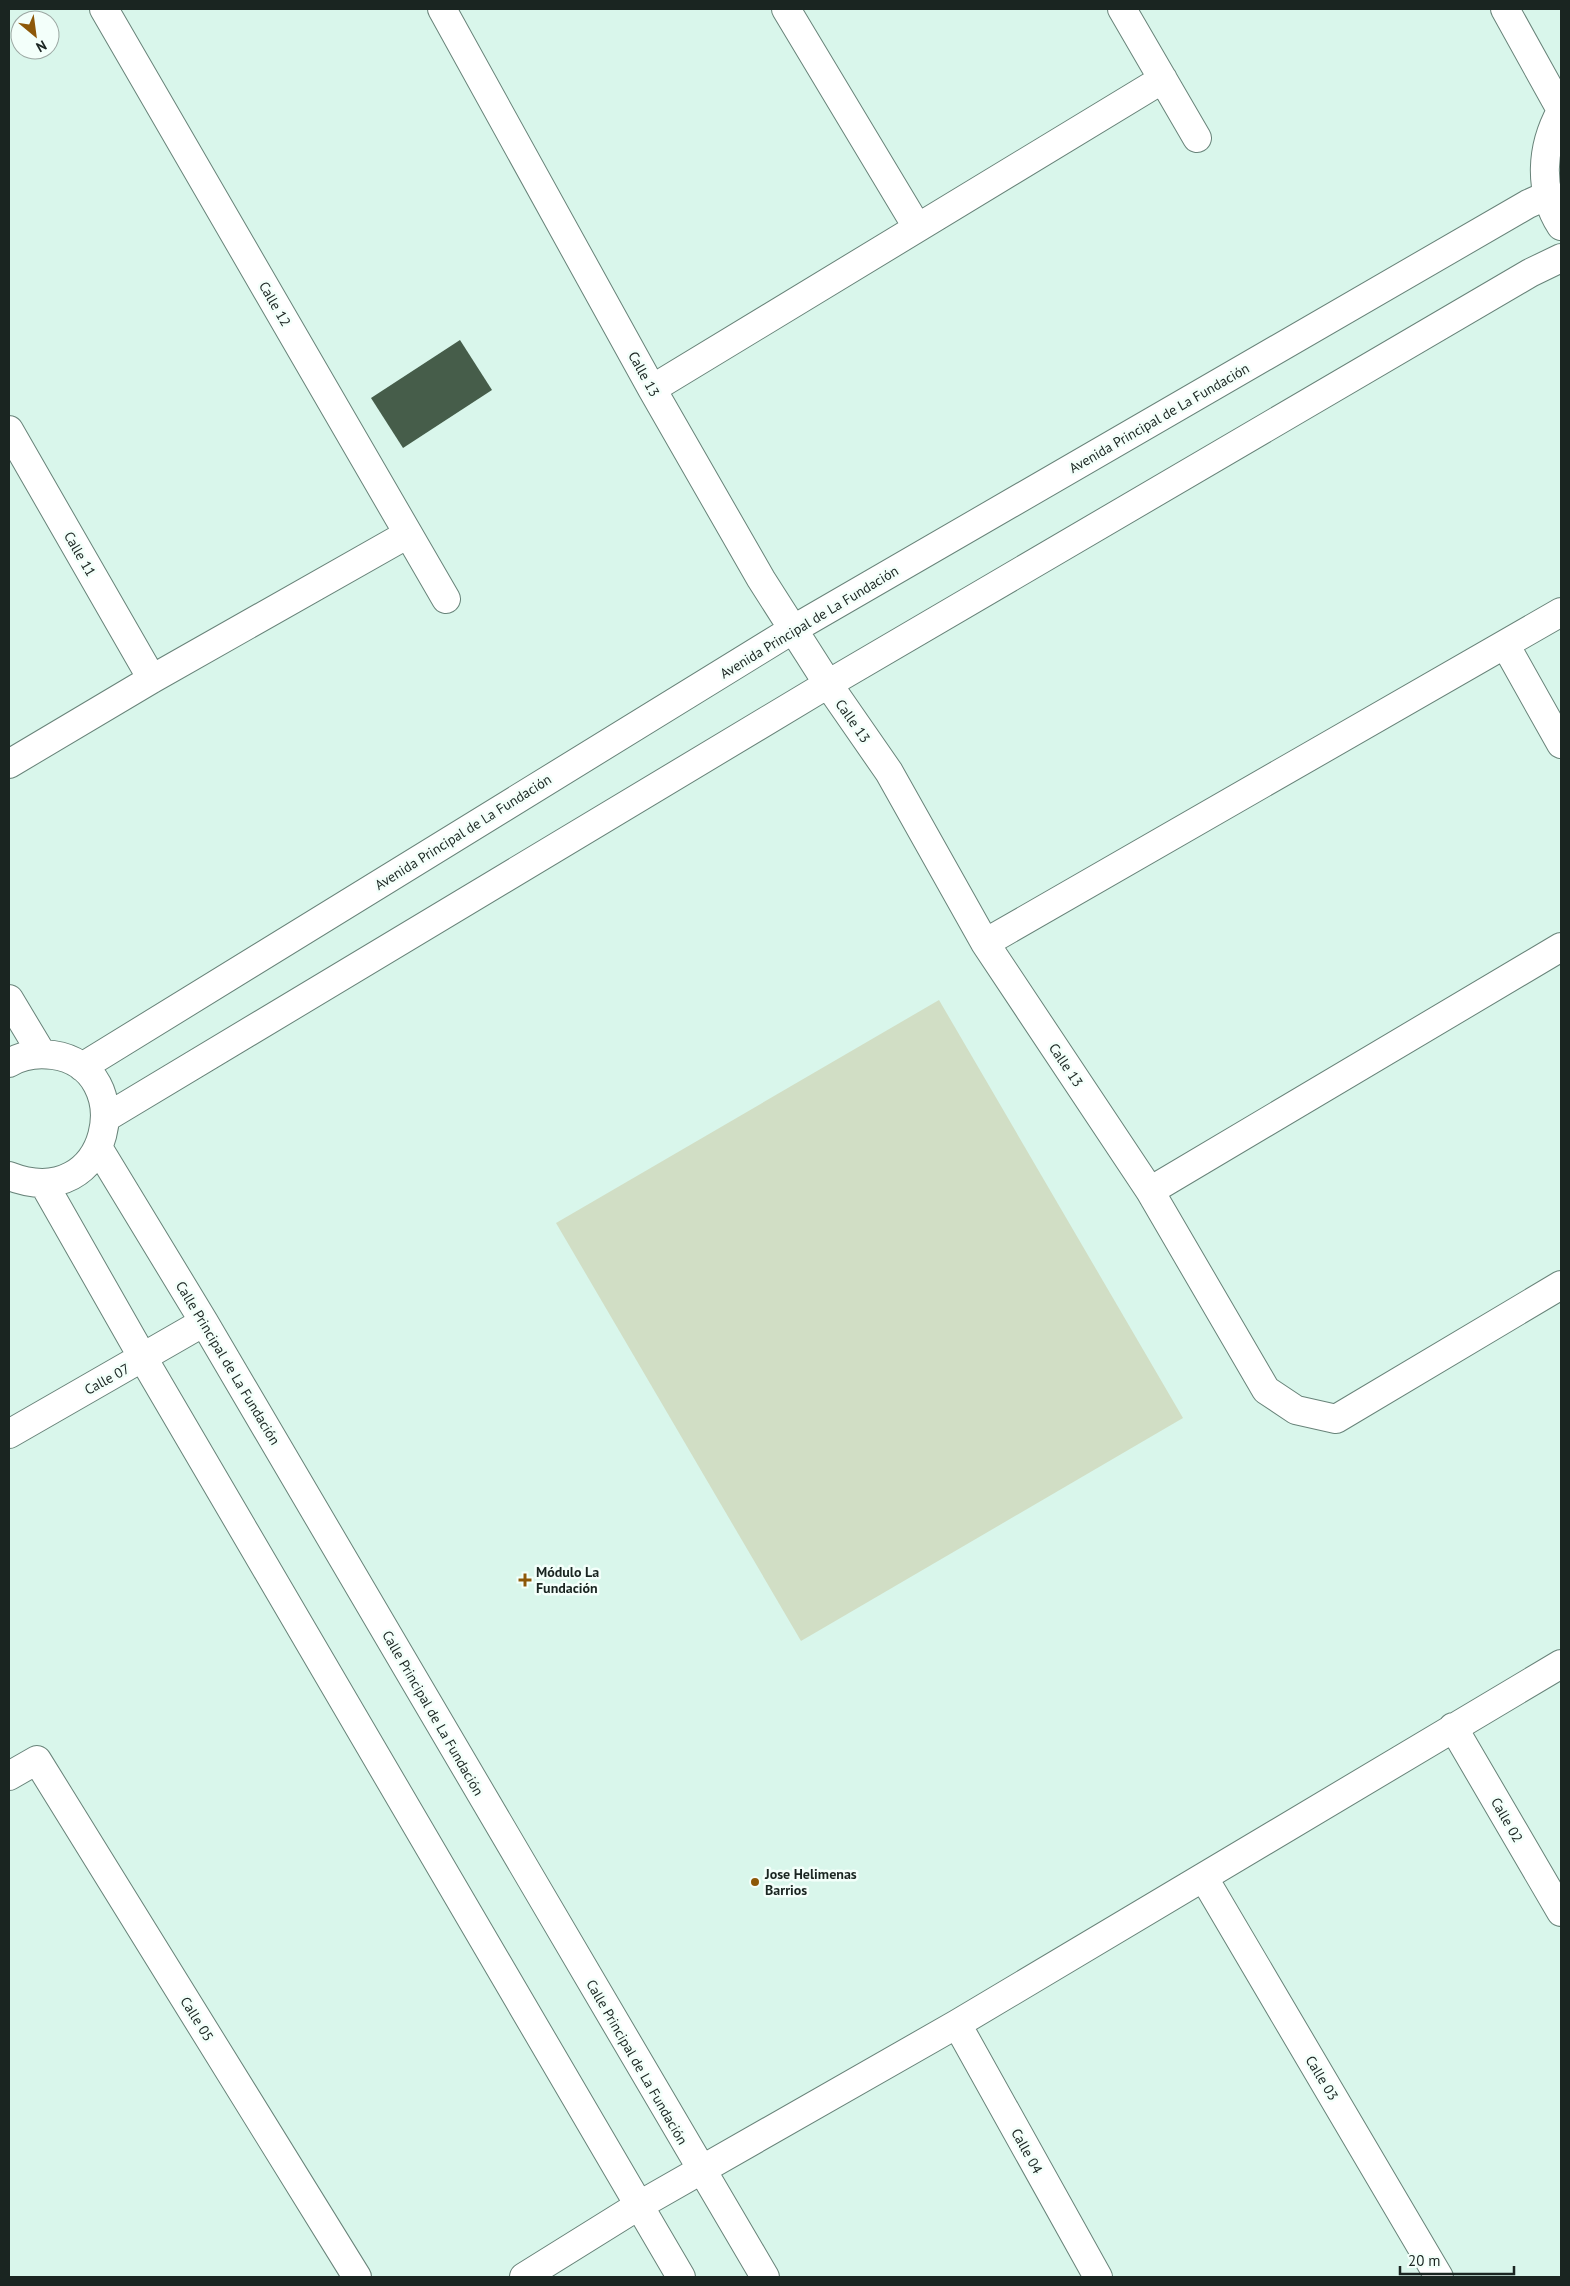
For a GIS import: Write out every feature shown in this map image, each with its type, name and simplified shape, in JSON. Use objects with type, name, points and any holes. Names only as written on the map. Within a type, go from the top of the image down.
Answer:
[{"type":"street","name":"Calle 12","points":[[104,9],[446,600]]},
{"type":"street","name":"Calle 13","points":[[442,9],[652,389],[792,630],[889,772],[985,943],[1150,1191],[1266,1390],[1296,1410],[1336,1419],[1561,1285]]},
{"type":"street","points":[[786,9],[917,227]]},
{"type":"street","points":[[1122,9],[1197,138]]},
{"type":"street","points":[[1505,9],[1561,110],[1547,143],[1545,177],[1548,195],[1561,226]]},
{"type":"street","points":[[652,389],[1163,79]]},
{"type":"street","name":"Avenida Principal de La Fundación","points":[[82,1067],[792,630],[1528,204],[1548,195]]},
{"type":"street","points":[[106,1117],[828,684],[1522,278],[1561,258]]},
{"type":"street","name":"Calle 11","points":[[9,430],[152,678]]},
{"type":"street","points":[[9,764],[152,678],[408,534]]},
{"type":"street","points":[[985,943],[1506,646],[1561,612]]},
{"type":"street","points":[[1506,646],[1561,744]]},
{"type":"street","points":[[1150,1191],[1561,947]]},
{"type":"street","points":[[9,999],[42,1054]]},
{"type":"street","points":[[9,1063],[17,1058],[42,1054],[61,1056],[82,1067],[102,1095],[106,1117],[99,1149],[78,1172],[66,1179],[44,1184],[22,1181],[9,1176]]},
{"type":"street","name":"Calle Principal de La Fundación","points":[[99,1149],[204,1322],[701,2170],[766,2277]]},
{"type":"street","points":[[44,1184],[143,1358],[681,2277]]},
{"type":"street","name":"Calle 07","points":[[9,1434],[204,1322]]},
{"type":"street","points":[[524,2277],[638,2206],[956,2024],[1561,1664]]},
{"type":"street","name":"Calle 02","points":[[1453,1727],[1561,1912]]},
{"type":"street","name":"Calle 05","points":[[9,1776],[37,1760],[357,2277]]},
{"type":"street","name":"Calle 03","points":[[1204,1878],[1439,2277]]},
{"type":"street","name":"Calle 04","points":[[956,2024],[1098,2277]]},
{"type":"green space","points":[[939,1000],[1183,1418],[801,1641],[556,1223]]},
{"type":"building","points":[[460,340],[492,390],[403,448],[371,398]]},
{"type":"place","name":"Módulo La Fundación","points":[[525,1580]]},
{"type":"place","name":"Jose Helimenas Barrios","points":[[755,1882]]}]
